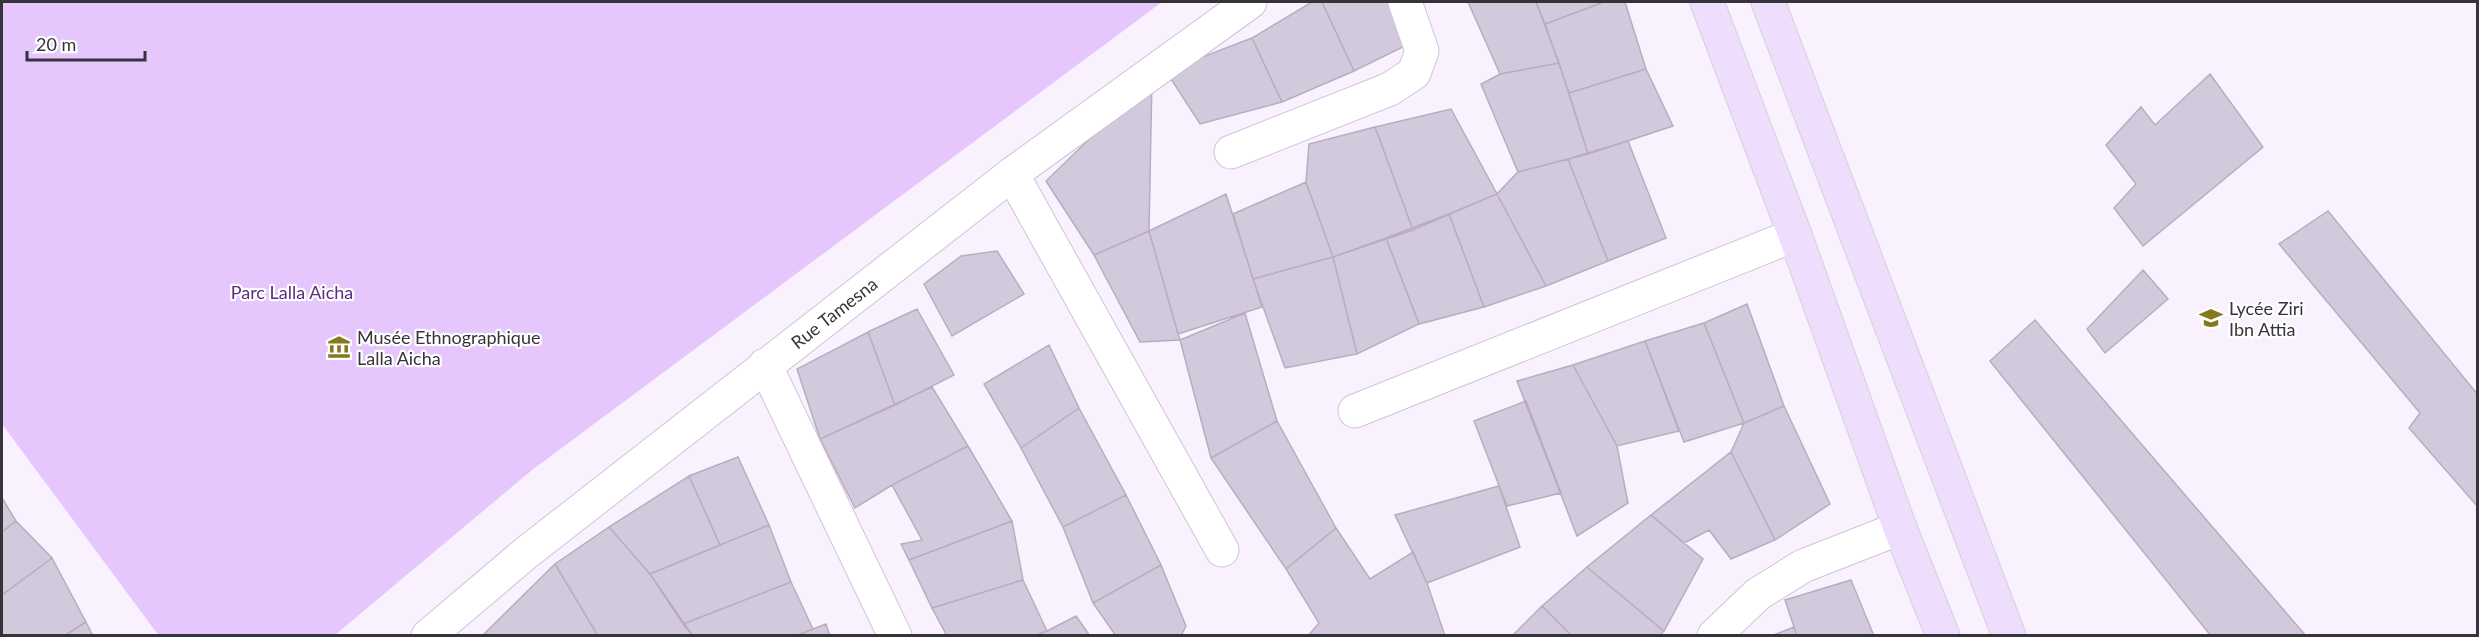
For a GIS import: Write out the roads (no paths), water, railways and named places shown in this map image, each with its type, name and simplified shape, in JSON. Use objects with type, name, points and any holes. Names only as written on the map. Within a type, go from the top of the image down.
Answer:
[{"type":"main road","points":[[1707,2],[1795,235],[1900,528],[1943,636]]},
{"type":"main road","points":[[1768,2],[2009,636]]},
{"type":"street","name":"Rue Tamesna","points":[[428,636],[526,553],[1012,174],[1250,2]]},
{"type":"street","points":[[1231,152],[1390,89],[1414,73],[1422,51],[1405,2]]},
{"type":"street","points":[[1012,174],[1222,550]]},
{"type":"street","points":[[1354,411],[1795,235]]},
{"type":"street","points":[[765,365],[895,636]]},
{"type":"street","points":[[1714,636],[1758,594],[1803,566],[1900,528]]},
{"type":"place","name":"Lycée Ziri Ibn Attia","points":[[2211,318]]},
{"type":"place","name":"Musée Ethnographique Lalla Aicha","points":[[339,347]]},
{"type":"park label","name":"Parc Lalla Aicha","points":[[292,292]]}]
